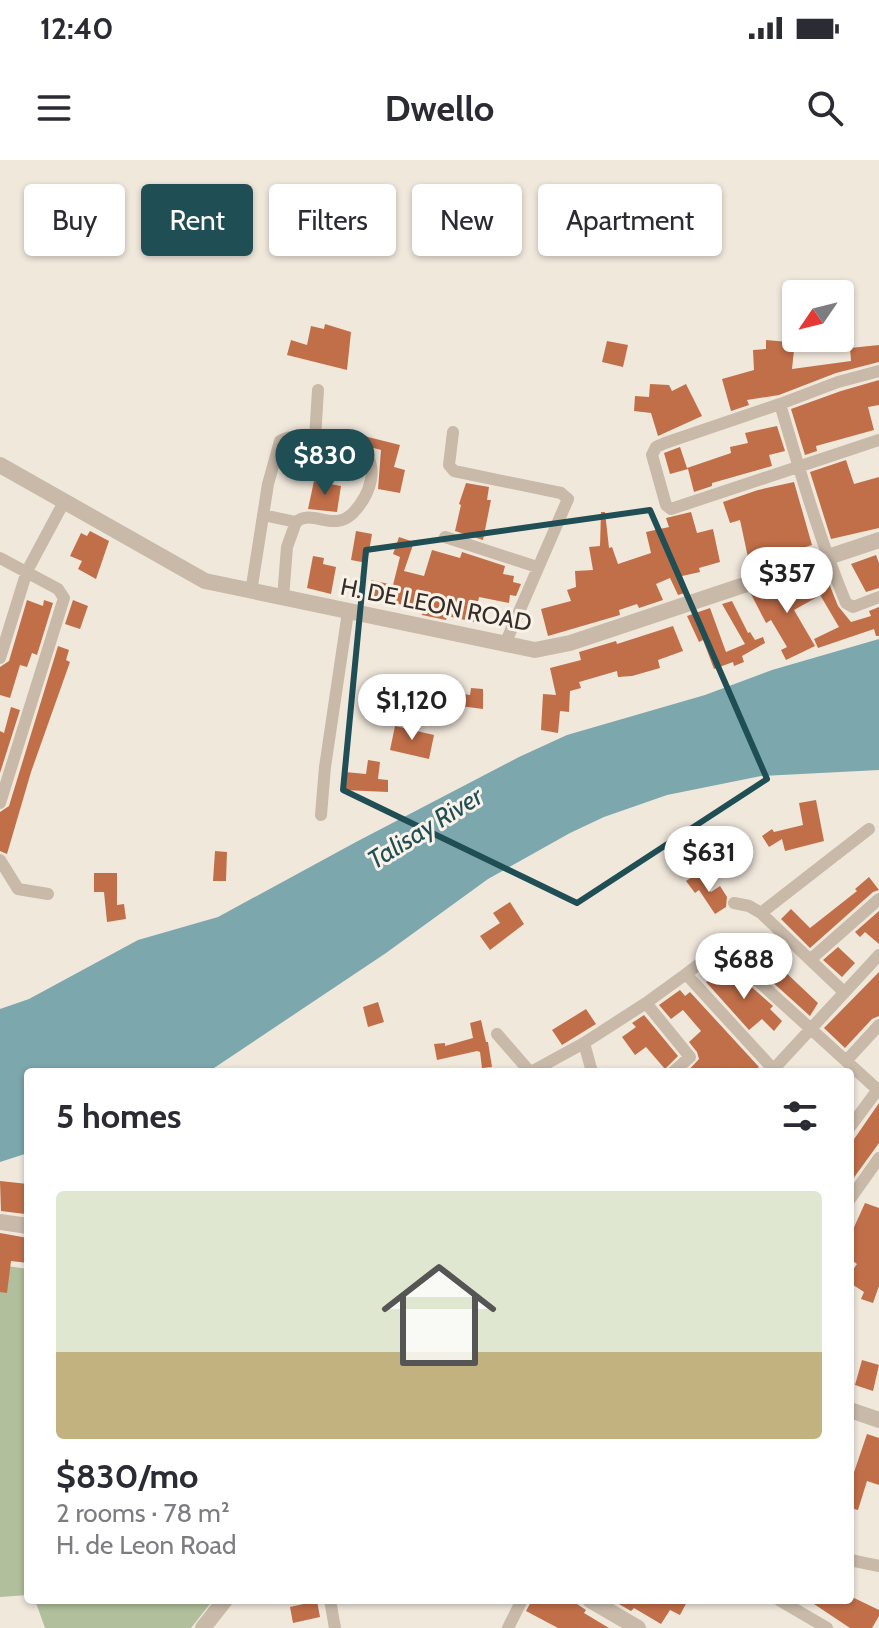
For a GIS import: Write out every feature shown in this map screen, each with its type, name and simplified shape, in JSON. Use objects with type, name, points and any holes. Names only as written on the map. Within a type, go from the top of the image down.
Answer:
[{"type":"street","points":[[879,371],[838,382],[656,447],[652,455],[664,499],[671,509],[879,440]]},
{"type":"street","points":[[315,438],[318,390]]},
{"type":"street","points":[[780,404],[826,556],[848,606],[879,597]]},
{"type":"street","points":[[453,432],[449,465],[454,471],[567,495],[566,505],[505,644]]},
{"type":"street","points":[[251,592],[263,515],[280,441],[286,438],[315,438],[356,448],[371,463],[369,489],[345,520],[338,522],[305,517],[296,522],[263,515]]},
{"type":"street","name":"H. DE LEON ROAD","points":[[0,465],[205,581],[535,650],[570,643],[826,556],[878,545]]},
{"type":"street","points":[[0,658],[27,571],[65,500]]},
{"type":"street","points":[[283,598],[287,547],[296,522]]},
{"type":"street","points":[[445,537],[537,567]]},
{"type":"street","points":[[0,558],[58,589],[64,598],[0,803]]},
{"type":"street","points":[[321,815],[330,727],[348,612]]},
{"type":"street","points":[[761,913],[869,829]]},
{"type":"street","points":[[0,860],[18,889],[48,894]]},
{"type":"street","points":[[811,959],[879,899]]},
{"type":"street","points":[[734,903],[761,913],[844,992]]},
{"type":"street","points":[[538,1068],[646,1003],[719,949],[724,950],[878,1089],[854,1122]]},
{"type":"street","points":[[775,1068],[879,955]]},
{"type":"street","points":[[686,974],[769,1068]]},
{"type":"street","points":[[646,1003],[690,1057],[678,1068]]},
{"type":"street","points":[[846,1061],[879,1025]]},
{"type":"street","points":[[497,1034],[527,1068]]},
{"type":"street","points":[[584,1043],[591,1068]]},
{"type":"street","points":[[854,1193],[879,1158]]},
{"type":"street","points":[[0,1222],[24,1225]]},
{"type":"street","points":[[854,1411],[879,1420]]},
{"type":"street","points":[[854,1561],[879,1566]]},
{"type":"street","points":[[203,1628],[222,1604]]},
{"type":"street","points":[[330,1604],[333,1627]]},
{"type":"street","points":[[508,1628],[520,1604]]},
{"type":"street","points":[[597,1604],[638,1628]]},
{"type":"street","points":[[786,1604],[827,1628]]},
{"type":"highlighted area","points":[[650,510],[767,779],[577,903],[343,790],[366,550]]},
{"type":"green space","points":[[0,1265],[24,1268],[24,1595],[0,1597]]},
{"type":"green space","points":[[36,1604],[210,1604],[191,1628],[45,1628]]},
{"type":"water","name":"Talisay River","points":[[879,639],[879,770],[761,776],[667,795],[604,817],[488,879],[386,953],[214,1068],[24,1068],[24,1154],[0,1162],[0,1009],[29,999],[138,940],[218,917],[356,842],[567,735],[705,695],[772,670]]},
{"type":"building","points":[[325,324],[351,332],[347,370],[287,355],[291,340],[307,345],[311,326],[324,329]]},
{"type":"building","points":[[766,340],[782,341],[782,352],[794,352],[792,369],[851,361],[850,352],[854,352],[854,348],[879,345],[879,362],[836,373],[779,395],[747,400],[749,405],[731,411],[722,379],[754,370],[753,350],[766,349]]},
{"type":"building","points":[[607,341],[628,345],[623,367],[602,362]]},
{"type":"building","points":[[879,380],[879,405],[868,407],[874,430],[816,446],[817,451],[805,455],[791,409]]},
{"type":"building","points":[[650,384],[669,385],[672,391],[686,384],[702,416],[658,436],[651,413],[634,411],[635,396],[649,397]]},
{"type":"building","points":[[777,426],[785,451],[769,455],[772,466],[712,483],[712,486],[694,492],[688,469],[670,474],[664,453],[680,447],[687,468],[731,453],[730,447],[748,443],[745,433]]},
{"type":"building","points":[[364,436],[400,445],[394,467],[405,470],[400,493],[378,489],[381,450],[370,447],[363,441]]},
{"type":"building","points":[[288,447],[312,453],[310,473],[283,465]]},
{"type":"building","points":[[846,460],[854,484],[879,477],[879,528],[831,539],[810,472]]},
{"type":"building","points":[[314,481],[341,486],[337,512],[308,509]]},
{"type":"building","points":[[794,482],[812,545],[793,551],[791,547],[762,556],[764,563],[750,567],[740,520],[730,523],[723,502]]},
{"type":"building","points":[[466,483],[489,487],[487,500],[491,500],[483,540],[455,531]]},
{"type":"building","points":[[601,512],[605,512],[609,548],[612,547],[618,564],[651,553],[646,532],[669,527],[666,518],[691,512],[697,533],[713,529],[720,562],[699,568],[700,572],[682,576],[688,592],[678,595],[670,578],[656,584],[663,600],[639,608],[637,604],[619,610],[620,615],[548,636],[541,609],[571,601],[567,590],[576,587],[575,571],[593,570],[589,547],[600,546]]},
{"type":"building","points":[[90,531],[109,541],[96,579],[78,569],[82,561],[70,556],[81,533],[87,536]]},
{"type":"building","points":[[356,531],[372,534],[367,563],[351,560]]},
{"type":"building","points":[[399,537],[414,542],[404,571],[424,576],[432,550],[460,558],[462,552],[505,566],[503,574],[514,576],[513,582],[521,584],[516,596],[510,595],[509,603],[479,597],[474,622],[422,615],[423,610],[367,596],[371,580],[393,585],[400,557],[393,554]]},
{"type":"building","points":[[876,555],[879,588],[866,592],[851,564]]},
{"type":"building","points":[[313,556],[324,558],[323,564],[336,567],[331,594],[307,588]]},
{"type":"building","points":[[809,580],[819,596],[794,610],[815,646],[786,660],[781,650],[787,647],[771,620],[766,623],[751,594],[782,584],[788,594]]},
{"type":"building","points":[[828,581],[838,606],[851,622],[871,616],[869,611],[879,607],[879,636],[876,636],[874,629],[818,648],[814,639],[839,627],[816,588]]},
{"type":"building","points":[[27,600],[43,606],[44,600],[53,603],[37,655],[32,653],[27,667],[20,665],[10,698],[0,695],[0,667],[9,661]]},
{"type":"building","points":[[73,600],[88,606],[80,629],[65,624]]},
{"type":"building","points":[[732,601],[748,633],[755,640],[763,637],[765,643],[742,656],[744,662],[734,666],[733,662],[714,669],[703,640],[699,642],[687,616],[710,608],[726,652],[745,644],[722,604]]},
{"type":"building","points":[[673,626],[683,651],[658,660],[660,668],[618,677],[617,671],[579,682],[581,688],[570,691],[569,712],[560,711],[558,733],[541,730],[543,694],[556,695],[550,668],[581,660],[579,652],[616,641],[617,644]]},
{"type":"building","points":[[58,646],[69,650],[66,660],[70,662],[31,772],[7,854],[0,851],[0,812],[9,806]]},
{"type":"building","points":[[471,688],[483,689],[483,709],[429,702],[431,689],[470,695]]},
{"type":"building","points":[[11,707],[20,710],[0,773],[0,731],[4,733]]},
{"type":"building","points":[[395,726],[434,735],[429,759],[390,750]]},
{"type":"building","points":[[368,760],[380,762],[378,779],[388,780],[388,792],[343,790],[345,772],[366,774]]},
{"type":"building","points":[[816,800],[824,841],[785,851],[782,839],[769,847],[762,836],[772,829],[774,832],[803,825],[799,803]]},
{"type":"building","points":[[215,851],[227,852],[226,881],[213,881]]},
{"type":"building","points":[[94,873],[117,873],[117,905],[124,904],[126,919],[107,922],[104,892],[94,892]]},
{"type":"building","points":[[698,873],[711,892],[720,886],[727,897],[726,907],[715,914],[699,890],[695,893],[686,881]]},
{"type":"building","points":[[869,877],[879,890],[810,948],[781,919],[791,909],[810,928],[857,891],[855,889]]},
{"type":"building","points":[[510,902],[524,924],[490,950],[480,936],[500,923],[493,913]]},
{"type":"building","points":[[879,911],[879,944],[865,932],[860,937],[855,932]]},
{"type":"building","points":[[838,947],[855,963],[842,977],[823,960]]},
{"type":"building","points":[[761,949],[818,1003],[810,1016],[749,961]]},
{"type":"building","points":[[723,969],[733,980],[738,975],[773,1006],[770,1009],[782,1021],[774,1031],[762,1019],[749,1030],[706,982]]},
{"type":"building","points":[[879,972],[879,1016],[872,1019],[845,1048],[824,1028]]},
{"type":"building","points":[[680,990],[685,996],[690,992],[759,1067],[691,1068],[699,1059],[689,1042],[701,1031],[683,1010],[671,1019],[659,1005]]},
{"type":"building","points":[[378,1002],[384,1022],[368,1027],[363,1007]]},
{"type":"building","points":[[586,1009],[596,1024],[562,1045],[552,1030]]},
{"type":"building","points":[[644,1015],[678,1056],[664,1068],[646,1047],[635,1055],[622,1037],[636,1027],[632,1023]]},
{"type":"building","points":[[481,1020],[492,1067],[482,1068],[480,1052],[477,1051],[437,1060],[434,1044],[445,1043],[445,1046],[473,1038],[470,1023]]},
{"type":"building","points":[[879,1103],[879,1143],[854,1177],[854,1139]]},
{"type":"building","points":[[0,1181],[24,1184],[24,1214],[1,1211]]},
{"type":"building","points":[[865,1203],[879,1208],[879,1286],[873,1303],[861,1299],[864,1292],[854,1286],[857,1264],[854,1262],[854,1227]]},
{"type":"building","points":[[0,1233],[24,1237],[24,1263],[11,1261],[7,1293],[0,1292]]},
{"type":"building","points":[[862,1360],[879,1365],[873,1391],[855,1385]]},
{"type":"building","points":[[867,1434],[879,1438],[879,1485],[867,1481],[858,1510],[854,1509],[854,1472]]},
{"type":"building","points":[[854,1598],[879,1610],[872,1628],[850,1628],[814,1604],[854,1604]]},
{"type":"building","points":[[318,1604],[320,1617],[293,1623],[290,1607]]},
{"type":"building","points":[[530,1604],[577,1604],[586,1610],[584,1613],[609,1628],[558,1628],[526,1611]]},
{"type":"building","points":[[619,1604],[686,1604],[680,1615],[670,1610],[661,1624],[634,1608],[631,1611]]}]
